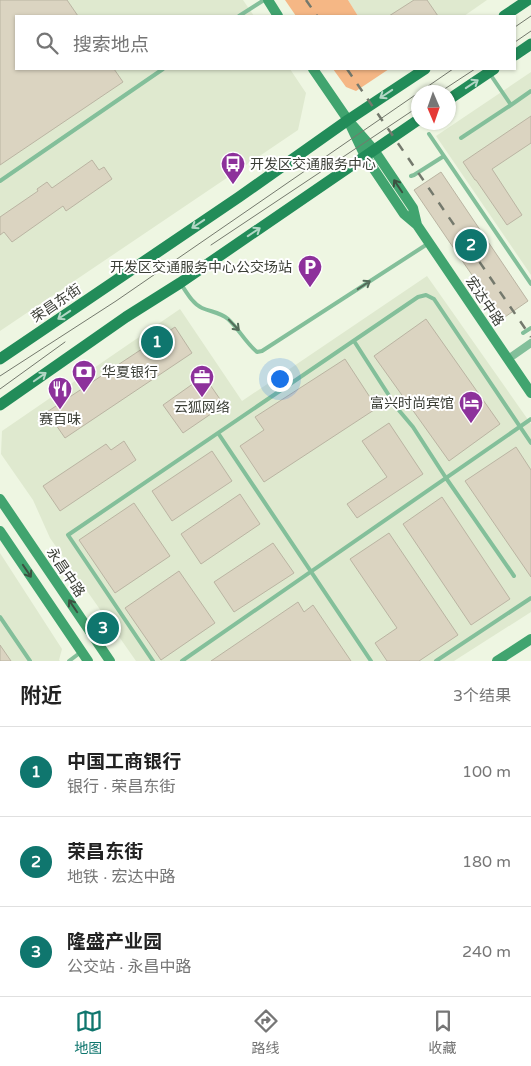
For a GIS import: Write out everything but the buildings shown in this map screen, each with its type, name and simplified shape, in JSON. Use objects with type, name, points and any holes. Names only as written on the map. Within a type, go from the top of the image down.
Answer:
[{"type":"main road","points":[[506,15],[528,0]]},
{"type":"main road","points":[[516,54],[531,44]]},
{"type":"main road","name":"荣昌东街","points":[[0,359],[423,70]]},
{"type":"main road","points":[[456,95],[492,71]]},
{"type":"main road","points":[[0,405],[126,317],[180,283],[411,125]]},
{"type":"street","points":[[266,0],[277,15]]},
{"type":"street","name":"宏达中路","points":[[314,70],[369,153],[404,214],[417,225],[531,393]]},
{"type":"street","points":[[508,359],[531,343]]},
{"type":"street","name":"永昌中路","points":[[0,499],[110,661]]},
{"type":"street","points":[[0,531],[88,661]]},
{"type":"street","points":[[497,661],[531,639]]},
{"type":"lane","points":[[241,15],[266,0]]},
{"type":"lane","points":[[0,180],[161,70]]},
{"type":"lane","points":[[492,71],[510,105]]},
{"type":"lane","points":[[461,138],[531,91]]},
{"type":"lane","points":[[429,134],[531,284]]},
{"type":"lane","points":[[411,176],[444,156]]},
{"type":"lane","points":[[180,283],[192,301],[202,308],[226,317],[257,352],[429,243]]},
{"type":"lane","points":[[153,661],[68,535],[418,297],[426,295],[434,299],[531,443]]},
{"type":"lane","points":[[523,333],[531,328]]},
{"type":"lane","points":[[354,340],[397,408],[413,427],[514,576]]},
{"type":"lane","points":[[182,661],[531,419]]},
{"type":"lane","points":[[218,433],[371,661]]},
{"type":"lane","points":[[436,661],[531,598]]},
{"type":"lane","points":[[0,617],[30,661]]},
{"type":"lane","points":[[69,661],[82,652]]},
{"type":"shaded area","points":[[0,0],[243,0],[253,15],[15,15],[15,70],[291,70],[306,93],[298,130],[0,331]]},
{"type":"shaded area","points":[[285,0],[348,0],[357,15],[295,15]]},
{"type":"shaded area","points":[[348,0],[487,0],[465,15],[357,15]]},
{"type":"shaded area","points":[[334,70],[388,70],[356,91],[346,87]]},
{"type":"shaded area","points":[[531,72],[531,275],[436,136],[445,130],[456,130],[456,123]]},
{"type":"shaded area","points":[[427,276],[531,424],[531,612],[454,661],[136,661],[50,538],[33,500],[1,454],[2,431],[180,309],[242,401]]},
{"type":"shaded area","points":[[0,553],[62,649],[60,661],[0,661]]},
{"type":"tram line","points":[[516,26],[531,16]]},
{"type":"tram line","points":[[516,41],[531,31]]},
{"type":"tram line","points":[[0,376],[116,301],[452,70]]},
{"type":"tram line","points":[[451,85],[473,70]]},
{"type":"tram line","points":[[211,245],[411,112]]},
{"type":"tram line","points":[[0,389],[65,342]]},
{"type":"railway","points":[[306,0],[316,15]]},
{"type":"railway","points":[[348,70],[531,337]]},
{"type":"place","name":"开发区交通服务中心","points":[[233,185]]},
{"type":"place","name":"荣昌东街","points":[[471,245]]},
{"type":"place","name":"开发区交通服务中心公交场站","points":[[310,288]]},
{"type":"place","name":"中国工商银行","points":[[157,342]]},
{"type":"place","name":"华夏银行","points":[[84,393]]},
{"type":"place","name":"云狐网络","points":[[202,398]]},
{"type":"place","name":"赛百味","points":[[60,410]]},
{"type":"place","name":"富兴时尚宾馆","points":[[471,424]]},
{"type":"place","name":"隆盛产业园","points":[[103,628]]}]
